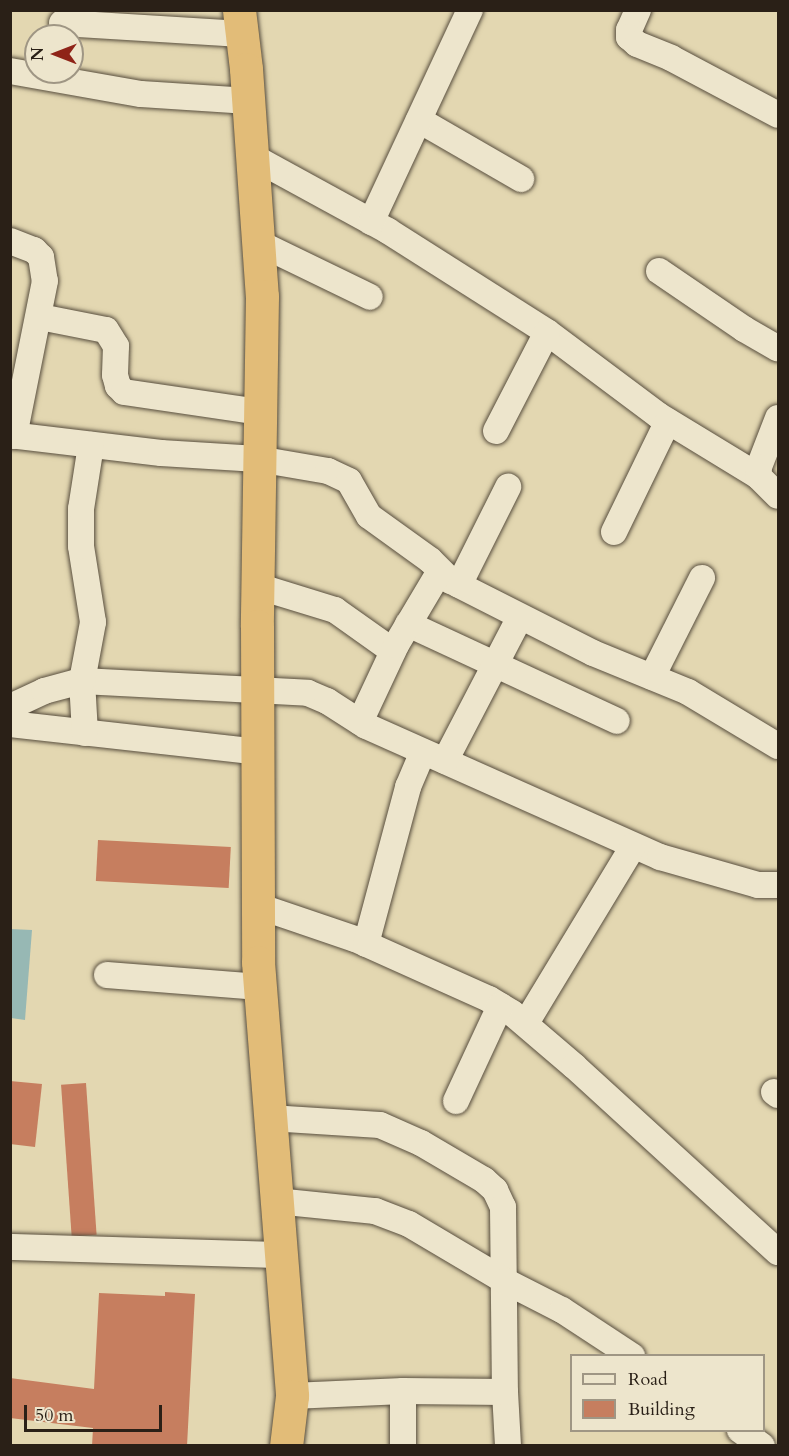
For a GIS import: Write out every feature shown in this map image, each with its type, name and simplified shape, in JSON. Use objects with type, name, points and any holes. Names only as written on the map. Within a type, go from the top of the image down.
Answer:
[{"type":"highway","points":[[240,22],[249,100],[262,296],[257,586],[258,906],[260,987],[292,1396],[286,1446]]},
{"type":"street","points":[[371,222],[470,10]]},
{"type":"street","points":[[638,10],[629,30],[629,38],[778,115]]},
{"type":"street","points":[[62,23],[240,22]]},
{"type":"street","points":[[10,70],[141,94],[249,100]]},
{"type":"street","points":[[419,120],[521,179]]},
{"type":"street","points":[[252,157],[371,222],[548,332],[668,421],[758,476],[778,496]]},
{"type":"street","points":[[10,241],[34,250],[41,256],[45,266],[40,317],[12,435],[91,445],[258,459],[312,467],[349,481],[369,516],[430,560],[449,578],[593,653],[707,702],[778,746]]},
{"type":"street","points":[[259,243],[370,297]]},
{"type":"street","points":[[659,271],[744,329],[778,349]]},
{"type":"street","points":[[40,317],[106,330],[116,346],[115,375],[118,386],[124,392],[260,412]]},
{"type":"street","points":[[496,431],[548,332]]},
{"type":"street","points":[[758,476],[759,467],[778,418]]},
{"type":"street","points":[[614,532],[668,421]]},
{"type":"street","points":[[85,733],[82,681],[93,622],[81,546],[81,509],[91,445]]},
{"type":"street","points":[[360,722],[408,624],[449,578],[508,487]]},
{"type":"street","points":[[652,677],[702,578]]},
{"type":"street","points":[[257,586],[335,610],[393,651]]},
{"type":"street","points":[[366,944],[404,799],[495,665],[520,617]]},
{"type":"street","points":[[408,624],[616,721]]},
{"type":"street","points":[[10,707],[44,691],[82,681],[308,693],[327,701],[360,722],[633,846],[704,871],[777,891]]},
{"type":"street","points":[[10,724],[258,752]]},
{"type":"street","points":[[526,1023],[633,846]]},
{"type":"street","points":[[258,906],[366,944],[500,1006],[526,1023],[778,1252]]},
{"type":"street","points":[[107,975],[260,987]]},
{"type":"street","points":[[456,1101],[500,1006]]},
{"type":"street","points":[[270,1118],[380,1125],[421,1143],[484,1180],[495,1190],[503,1207],[504,1392],[508,1446]]},
{"type":"street","points":[[276,1201],[383,1213],[409,1224],[504,1281],[562,1310],[629,1354]]},
{"type":"street","points":[[10,1247],[281,1255]]},
{"type":"street","points":[[292,1396],[403,1391],[504,1392]]},
{"type":"street","points":[[403,1391],[403,1446]]},
{"type":"street","points":[[741,1432],[762,1446]]},
{"type":"water","points":[[10,929],[32,930],[25,1020],[11,1018]]},
{"type":"building","points":[[98,840],[231,847],[229,888],[96,881]]},
{"type":"building","points":[[10,1081],[42,1084],[35,1147],[10,1144]]},
{"type":"building","points":[[86,1083],[97,1235],[72,1236],[61,1085]]},
{"type":"building","points":[[165,1292],[195,1294],[187,1446],[92,1446],[93,1428],[10,1418],[10,1378],[94,1389],[99,1293],[165,1296]]}]
